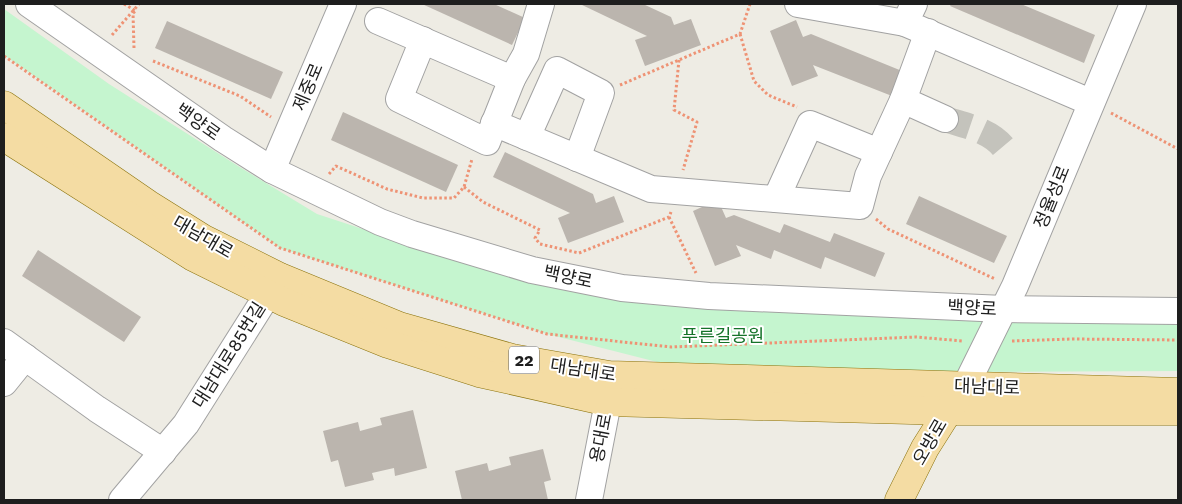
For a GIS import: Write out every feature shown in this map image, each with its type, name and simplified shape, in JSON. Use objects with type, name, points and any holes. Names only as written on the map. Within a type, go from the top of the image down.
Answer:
[{"type":"main road","name":"대남대로","points":[[4,105],[274,285],[284,302],[388,344],[478,373],[609,389],[948,411],[1109,402],[1178,392]]},
{"type":"main road","name":"대남대로","points":[[4,137],[193,257],[274,285]]},
{"type":"main road","name":"대남대로","points":[[1109,402],[1166,378],[1178,377]]},
{"type":"main road","name":"대남대로","points":[[609,389],[965,386],[1178,411]]},
{"type":"main road","name":"오방로","points":[[899,500],[914,468],[965,386]]},
{"type":"main road","name":"대남대로","points":[[1109,402],[1166,426],[1178,427]]},
{"type":"street","name":"백양로","points":[[28,4],[272,170],[314,192],[412,234],[532,270],[622,288],[709,296],[1010,298],[1178,311]]},
{"type":"street","name":"제중로","points":[[272,170],[344,4]]},
{"type":"street","points":[[485,130],[526,54],[541,4]]},
{"type":"street","points":[[798,4],[915,20],[1090,102]]},
{"type":"street","name":"정율성로","points":[[965,386],[1010,298],[1090,102],[1133,4]]},
{"type":"street","points":[[423,40],[399,100],[485,130],[527,137],[651,189],[860,206],[868,176],[903,100],[915,20]]},
{"type":"street","points":[[378,21],[512,79]]},
{"type":"street","points":[[527,137],[557,70],[601,93],[577,158]]},
{"type":"street","points":[[903,100],[945,119]]},
{"type":"street","points":[[776,199],[810,124],[879,152]]},
{"type":"street","name":"대남대로85번길","points":[[122,500],[186,424],[274,285]]},
{"type":"street","points":[[4,342],[97,409],[163,452]]},
{"type":"street","points":[[4,383],[25,357]]},
{"type":"street","name":"용대로","points":[[589,500],[609,389]]},
{"type":"path","points":[[124,4],[134,12]]},
{"type":"path","points":[[100,54],[108,39],[134,12],[139,4]]},
{"type":"path","points":[[750,4],[740,34],[754,80],[768,95],[804,110],[810,124]]},
{"type":"path","points":[[134,12],[134,48],[140,52]]},
{"type":"path","points":[[601,93],[740,34]]},
{"type":"path","points":[[147,57],[240,96],[289,132]]},
{"type":"path","points":[[1090,102],[1178,150]]},
{"type":"path","points":[[314,192],[336,166],[387,189],[422,198],[454,198],[464,187],[485,130]]},
{"type":"path","points":[[860,206],[888,229],[979,271],[1010,298]]},
{"type":"path","points":[[669,217],[709,296]]},
{"type":"green space","name":"푸른길공원","points":[[4,9],[109,84],[317,214],[491,271],[567,291],[654,305],[1178,316],[1178,371],[958,372],[665,364],[547,334],[280,248],[4,55]]},
{"type":"building","points":[[422,4],[494,4],[525,18],[512,45]]},
{"type":"building","points":[[580,4],[643,4],[671,17],[674,25],[691,19],[701,45],[645,66],[635,40],[647,36]]},
{"type":"building","points":[[951,4],[1021,4],[1095,35],[1084,63],[950,6]]},
{"type":"building","points":[[796,20],[803,37],[811,34],[902,71],[892,96],[813,65],[818,76],[792,86],[770,31]]},
{"type":"building","points":[[167,21],[283,72],[271,99],[155,48]]},
{"type":"building","points":[[343,112],[458,165],[446,192],[331,140]]},
{"type":"building","points":[[505,152],[593,194],[596,203],[614,196],[624,222],[568,243],[558,218],[570,213],[493,177]]},
{"type":"building","points":[[919,196],[1007,236],[994,263],[906,224]]},
{"type":"building","points":[[718,200],[726,218],[734,215],[780,233],[784,224],[830,242],[834,233],[885,253],[875,277],[825,257],[821,269],[774,250],[771,259],[736,245],[741,256],[715,266],[693,211]]},
{"type":"building","points":[[38,250],[141,317],[124,342],[22,276]]},
{"type":"building","points":[[413,410],[427,468],[395,476],[394,468],[372,473],[374,480],[345,487],[338,460],[331,462],[323,431],[358,422],[360,431],[382,425],[380,418]]},
{"type":"building","points":[[543,449],[551,480],[544,482],[548,500],[462,500],[455,471],[487,463],[489,471],[511,465],[509,457]]},
{"type":"tunnel","points":[[945,119],[989,135],[1003,146],[1008,154]]}]
